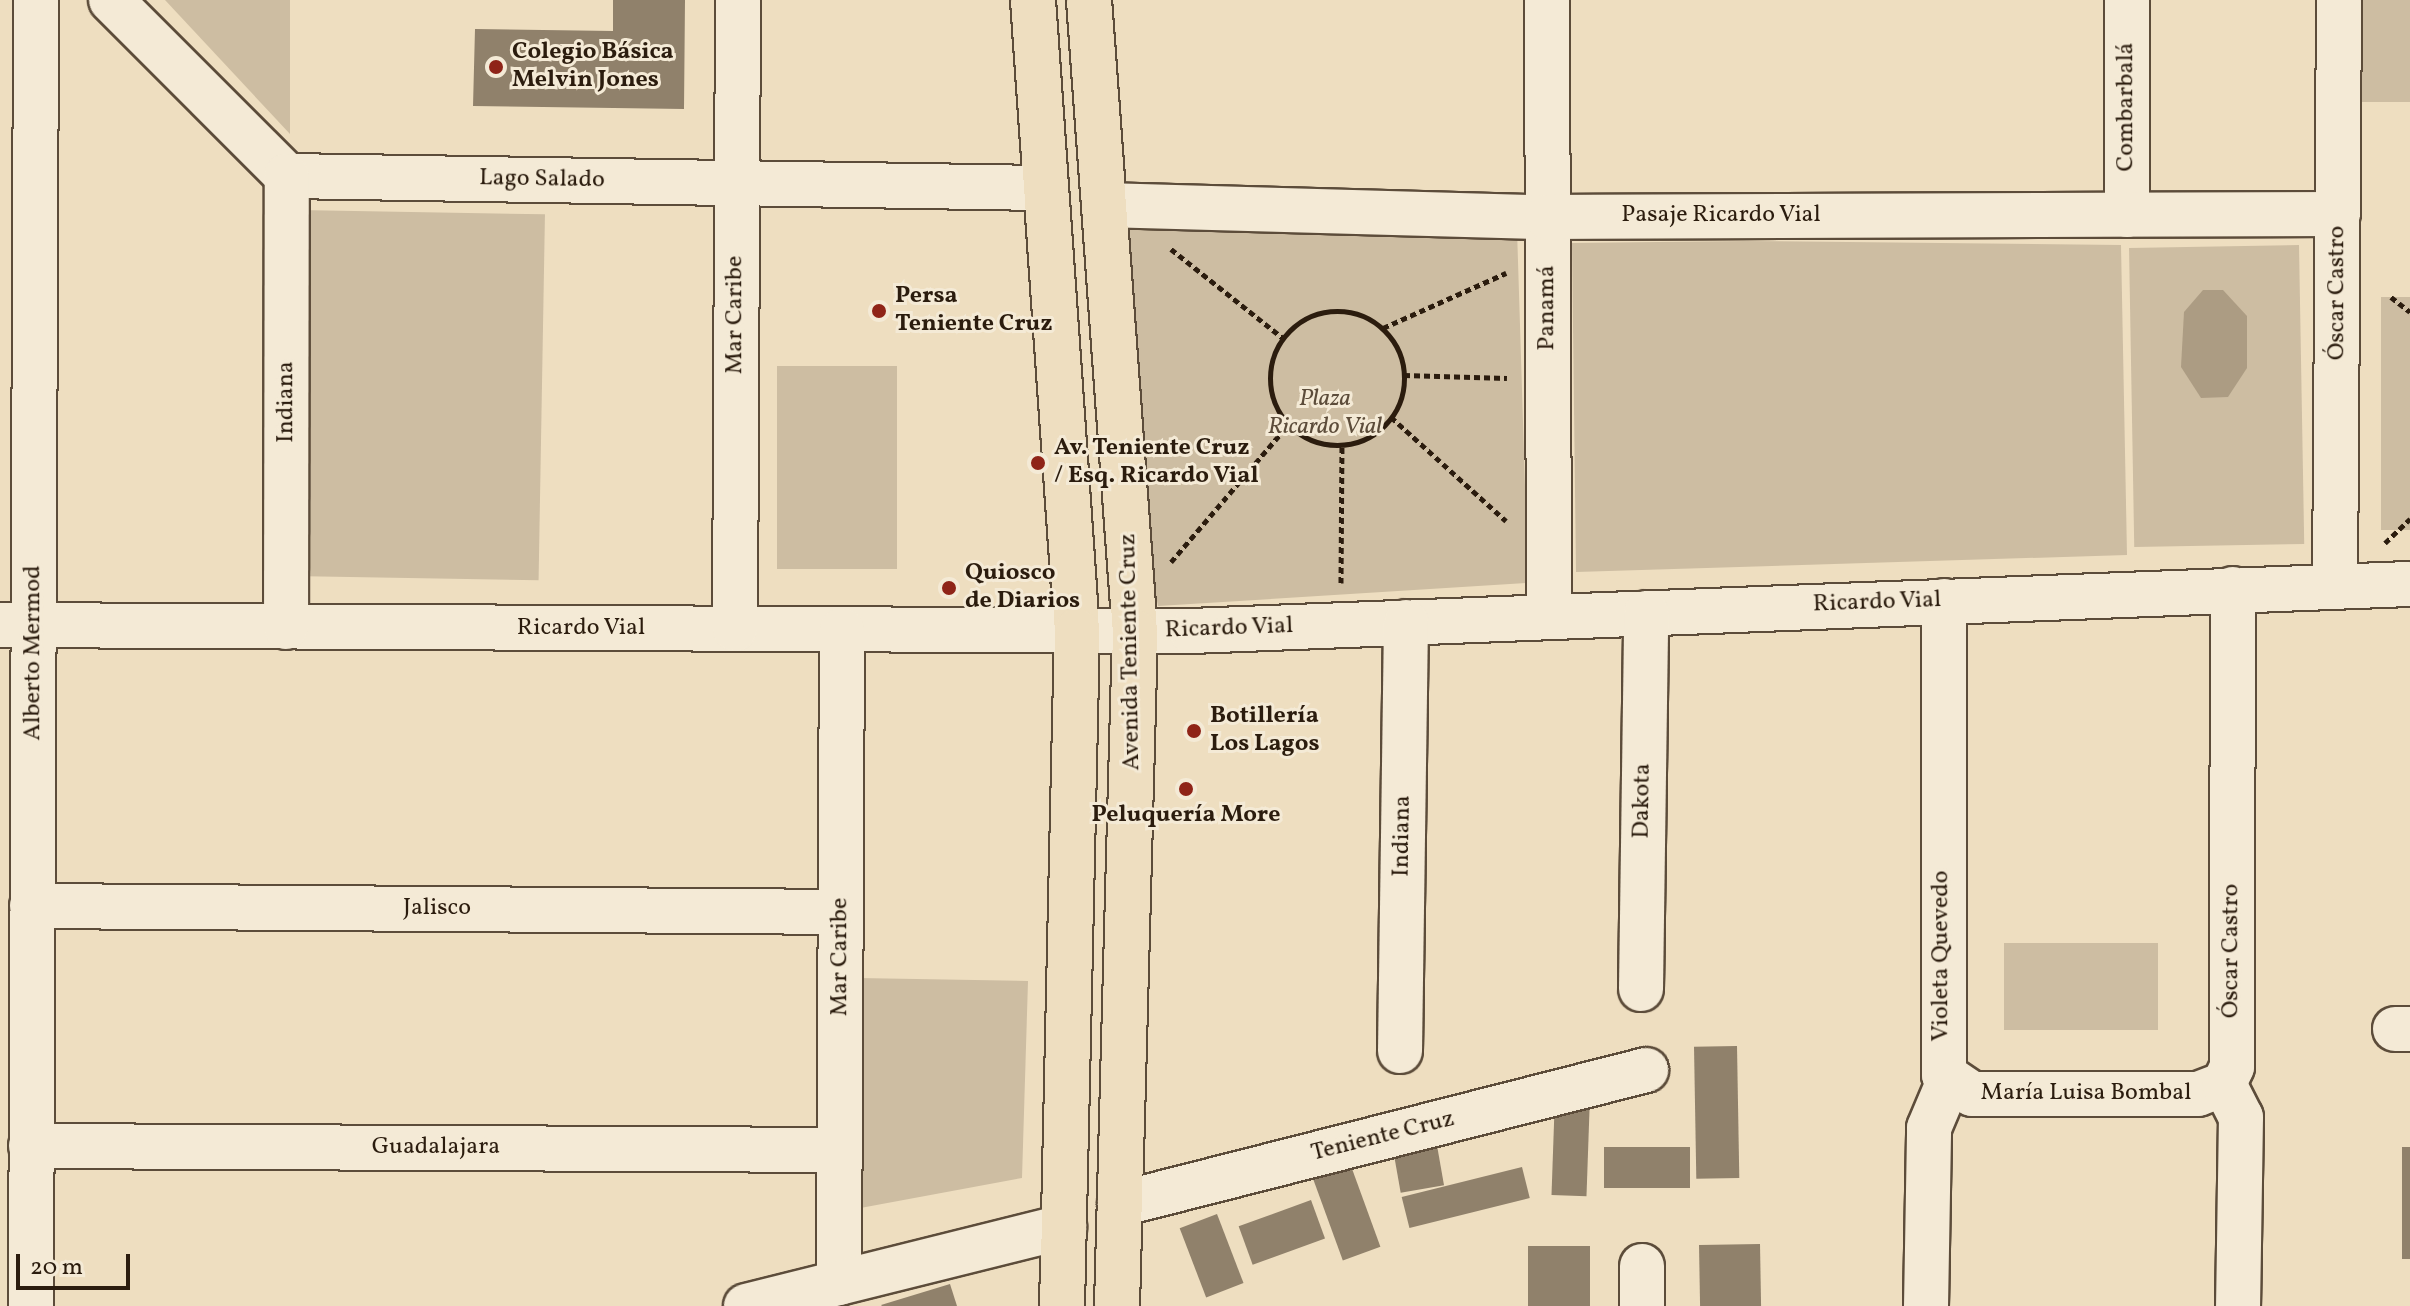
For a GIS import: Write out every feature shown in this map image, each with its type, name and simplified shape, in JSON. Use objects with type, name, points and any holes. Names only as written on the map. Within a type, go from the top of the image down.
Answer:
[{"type":"main road","points":[[1033,0],[1077,631],[1062,1306]]},
{"type":"main road","name":"Avenida Teniente Cruz","points":[[1089,0],[1135,632],[1117,1306]]},
{"type":"street","name":"Alberto Mermod","points":[[31,1306],[32,906],[17,625],[36,0]]},
{"type":"street","points":[[111,0],[287,176]]},
{"type":"street","name":"Mar Caribe","points":[[735,629],[738,0]]},
{"type":"street","name":"Panamá","points":[[1547,0],[1549,616]]},
{"type":"street","name":"Combarbalá","points":[[2127,0],[2127,215]]},
{"type":"street","name":"Óscar Castro","points":[[2335,586],[2339,0]]},
{"type":"street","name":"Lago Salado","points":[[287,176],[1045,188]]},
{"type":"street","name":"Indiana","points":[[286,627],[287,176]]},
{"type":"street","name":"Pasaje Ricardo Vial","points":[[1104,205],[1548,235],[2127,215],[2338,214]]},
{"type":"street","name":"Ricardo Vial","points":[[17,625],[1135,632],[2410,584]]},
{"type":"street","name":"Óscar Castro","points":[[2224,1084],[2232,1067],[2233,589]]},
{"type":"street","name":"Violeta Quevedo","points":[[1944,601],[1941,1066],[1948,1083]]},
{"type":"street","name":"Dakota","points":[[1641,989],[1646,613]]},
{"type":"street","name":"Indiana","points":[[1400,1051],[1406,622]]},
{"type":"street","name":"Mar Caribe","points":[[839,1283],[842,630]]},
{"type":"street","name":"Jalisco","points":[[32,906],[841,912]]},
{"type":"street","name":"Teniente Cruz","points":[[1120,1204],[1646,1070]]},
{"type":"street","points":[[1926,1306],[1929,1128],[1948,1083]]},
{"type":"street","name":"María Luisa Bombal","points":[[1948,1083],[1972,1094],[2198,1094],[2224,1084]]},
{"type":"street","points":[[2224,1084],[2241,1117],[2238,1306]]},
{"type":"street","name":"Guadalajara","points":[[31,1146],[840,1150]]},
{"type":"street","points":[[746,1306],[1064,1227]]},
{"type":"path","points":[[1383,328],[1548,235]]},
{"type":"path","points":[[1157,240],[1283,338]]},
{"type":"path","points":[[2391,297],[2410,312]]},
{"type":"path","points":[[1319,313],[1364,316],[1383,328],[1404,375],[1391,417],[1377,431],[1342,444],[1304,436],[1289,424],[1270,382],[1283,338],[1319,313]]},
{"type":"path","points":[[1404,375],[1548,379]]},
{"type":"path","points":[[1391,417],[1549,560]]},
{"type":"path","points":[[1168,566],[1289,424]]},
{"type":"path","points":[[1341,585],[1342,444]]},
{"type":"path","points":[[2378,550],[2410,519]]},
{"type":"green space","points":[[165,0],[290,0],[290,134]]},
{"type":"green space","points":[[2355,0],[2410,0],[2410,102],[2355,102]]},
{"type":"green space","points":[[298,210],[545,214],[539,580],[292,576]]},
{"type":"green space","name":"Plaza Ricardo Vial","points":[[1128,229],[1517,229],[1528,583],[1158,606],[1148,555]]},
{"type":"green space","points":[[1745,241],[2121,245],[2127,555],[1576,572],[1572,243]]},
{"type":"green space","points":[[2299,245],[2304,544],[2134,547],[2129,248]]},
{"type":"green space","points":[[2381,297],[2410,297],[2410,530],[2381,530]]},
{"type":"green space","points":[[777,366],[897,366],[897,569],[777,569]]},
{"type":"green space","points":[[2004,943],[2158,943],[2158,1030],[2004,1030]]},
{"type":"green space","points":[[858,978],[1028,981],[1022,1178],[855,1209]]},
{"type":"shaded area","points":[[2203,290],[2223,290],[2247,316],[2247,368],[2228,397],[2201,398],[2181,367],[2184,312]]},
{"type":"building","points":[[613,0],[685,0],[684,109],[473,106],[475,29],[613,31]]},
{"type":"building","points":[[1737,1046],[1739,1178],[1696,1179],[1694,1047]]},
{"type":"building","points":[[1555,1095],[1590,1096],[1586,1196],[1552,1195]]},
{"type":"building","points":[[1435,1134],[1444,1185],[1401,1193],[1392,1142]]},
{"type":"building","points":[[1604,1147],[1690,1147],[1690,1188],[1604,1188]]},
{"type":"building","points":[[2402,1147],[2410,1147],[2410,1259],[2402,1259]]},
{"type":"building","points":[[1351,1166],[1380,1247],[1343,1260],[1313,1180]]},
{"type":"building","points":[[1522,1167],[1530,1198],[1409,1228],[1402,1197]]},
{"type":"building","points":[[1311,1200],[1325,1239],[1253,1265],[1239,1226]]},
{"type":"building","points":[[1217,1214],[1244,1283],[1206,1297],[1180,1228]]},
{"type":"building","points":[[1760,1244],[1761,1306],[1700,1306],[1699,1245]]},
{"type":"building","points":[[1528,1246],[1590,1246],[1590,1306],[1528,1306]]},
{"type":"building","points":[[950,1284],[957,1306],[881,1305]]},
{"type":"place","name":"Colegio Básica Melvin Jones","points":[[496,67]]},
{"type":"place","name":"Persa Teniente Cruz","points":[[879,311]]},
{"type":"place","name":"Av. Teniente Cruz / Esq. Ricardo Vial","points":[[1038,463]]},
{"type":"place","name":"Quiosco de Diarios","points":[[949,588]]},
{"type":"place","name":"Botillería Los Lagos","points":[[1194,731]]},
{"type":"place","name":"Peluquería More","points":[[1186,789]]}]
